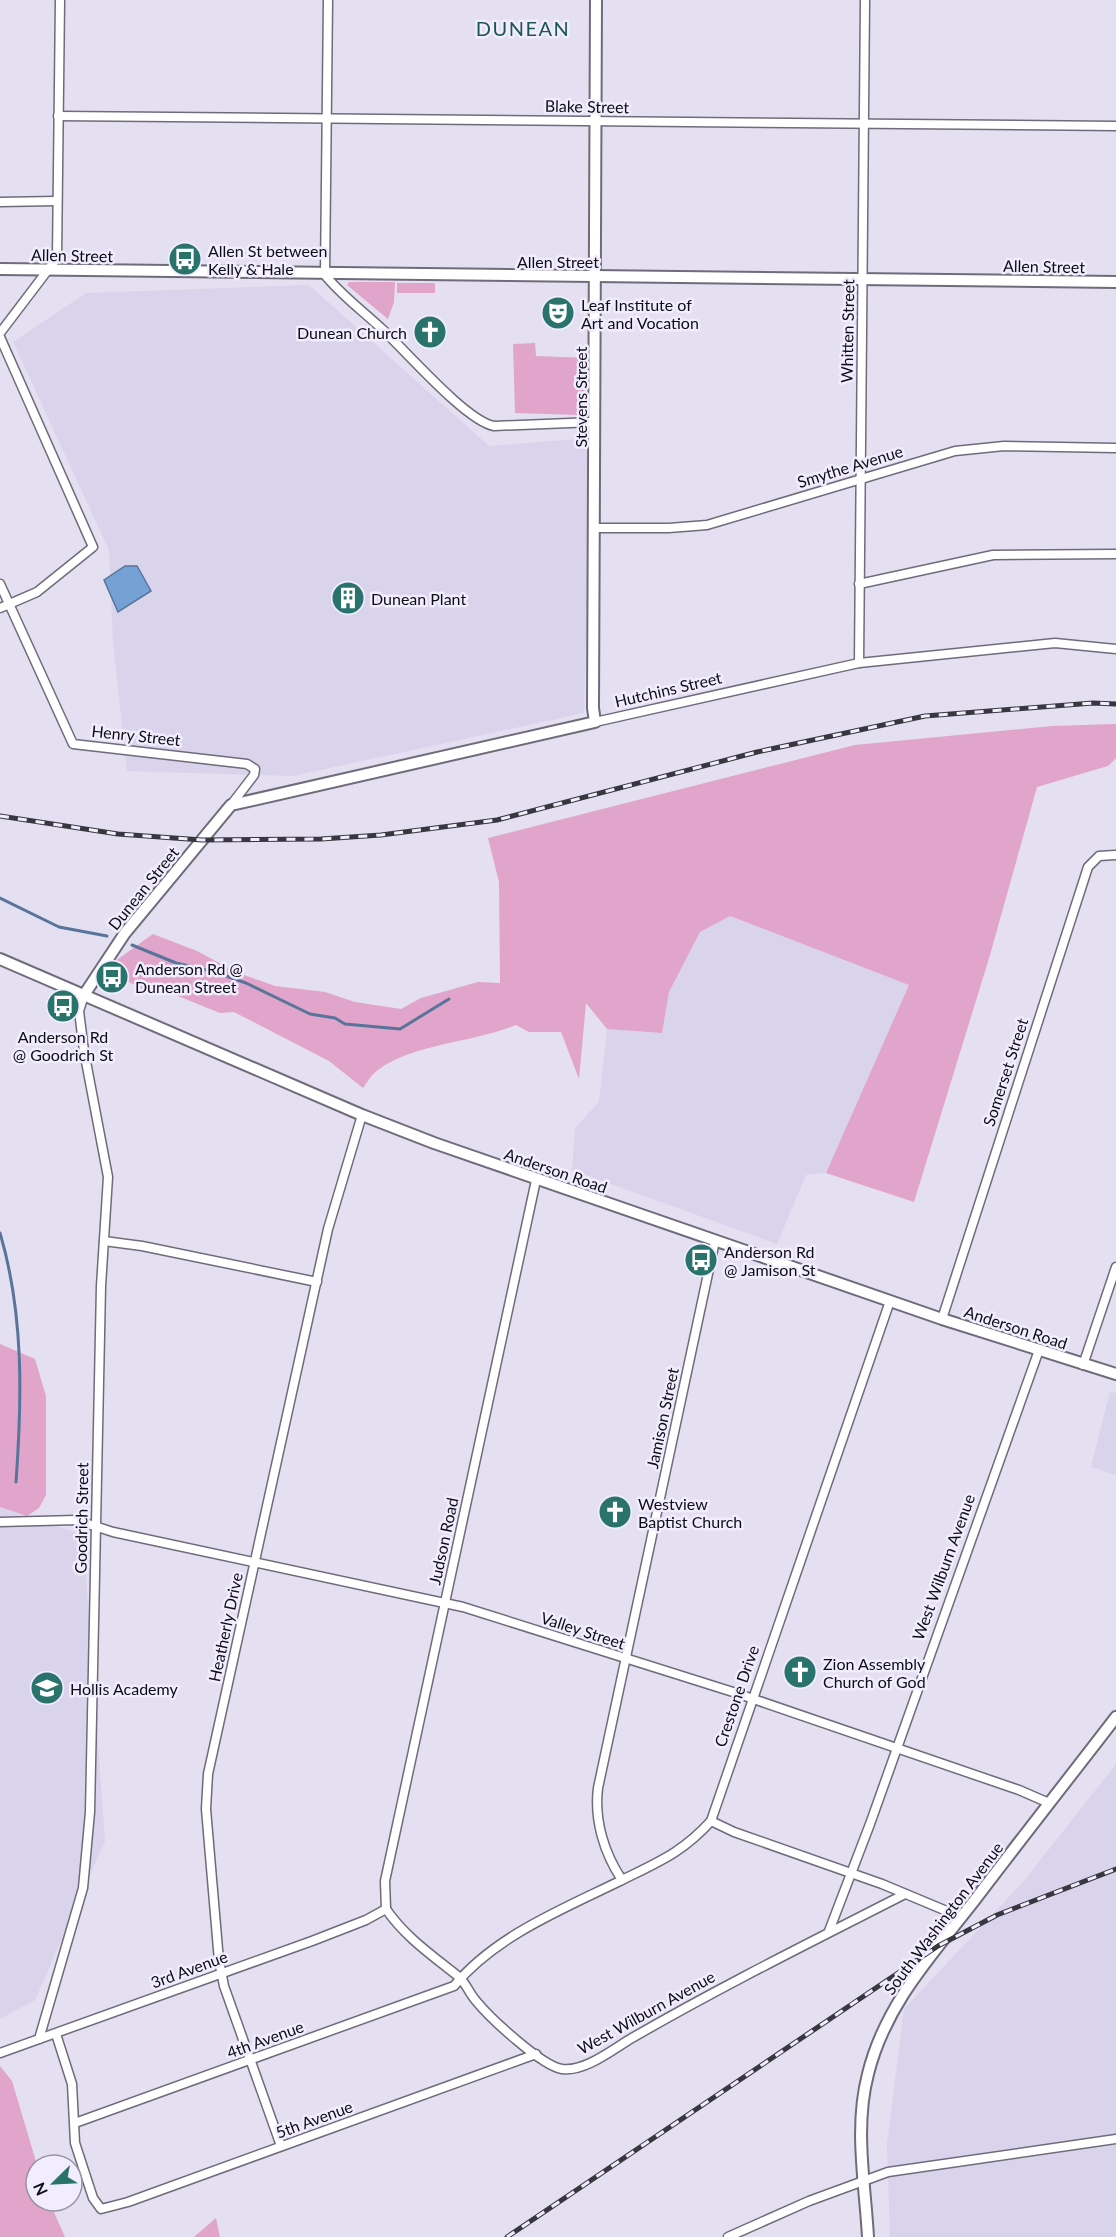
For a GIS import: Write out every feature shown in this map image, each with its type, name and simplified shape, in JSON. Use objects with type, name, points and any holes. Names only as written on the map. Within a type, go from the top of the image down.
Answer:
[{"type":"street","points":[[0,608],[38,592],[93,547],[0,335],[51,270],[57,258],[60,0]]},
{"type":"street","points":[[328,0],[325,275],[337,290],[381,327],[460,405],[486,423],[494,426],[594,422]]},
{"type":"street","name":"Stevens Street","points":[[595,722],[593,708],[596,0]]},
{"type":"street","name":"Whitten Street","points":[[859,663],[865,0]]},
{"type":"street","name":"Blake Street","points":[[58,116],[1116,126]]},
{"type":"street","points":[[0,202],[57,201]]},
{"type":"street","name":"Allen Street","points":[[0,269],[325,275],[1116,282]]},
{"type":"street","name":"Smythe Avenue","points":[[595,528],[669,528],[707,525],[935,455],[972,448],[1116,448]]},
{"type":"street","points":[[859,584],[921,569],[1007,554],[1116,554]]},
{"type":"street","name":"Henry Street","points":[[0,584],[73,744],[247,764],[255,769],[254,775],[231,805]]},
{"type":"street","name":"Hutchins Street","points":[[231,805],[859,663],[1055,643],[1116,649]]},
{"type":"street","name":"Dunean Street","points":[[84,995],[125,933],[231,805]]},
{"type":"street","name":"Somerset Street","points":[[942,1319],[1088,867],[1099,856],[1116,854]]},
{"type":"street","name":"Anderson Road","points":[[0,959],[362,1115],[536,1180],[942,1319],[1116,1374]]},
{"type":"street","name":"Goodrich Street","points":[[39,2039],[77,1911],[87,1861],[107,1165],[84,1051],[79,1011],[84,995]]},
{"type":"street","name":"Heatherly Drive","points":[[281,2146],[222,1973],[210,1864],[206,1788],[328,1229],[362,1115]]},
{"type":"street","name":"Judson Road","points":[[386,1909],[385,1881],[536,1180]]},
{"type":"street","points":[[104,1241],[153,1248],[317,1282]]},
{"type":"street","name":"Jamison Street","points":[[622,1880],[600,1832],[596,1803],[714,1241]]},
{"type":"street","points":[[1083,1365],[1116,1267]]},
{"type":"street","name":"Crestone Drive","points":[[461,1978],[473,1966],[525,1930],[682,1850],[711,1821],[751,1698],[890,1300]]},
{"type":"street","name":"West Wilburn Avenue","points":[[829,1931],[897,1749],[1039,1350]]},
{"type":"street","name":"Valley Street","points":[[0,1522],[76,1520],[446,1604],[751,1698],[1019,1790],[1049,1803]]},
{"type":"street","name":"South Washington Avenue","points":[[868,2237],[862,2109],[867,2074],[877,2043],[902,1993],[1116,1717]]},
{"type":"street","points":[[711,1821],[734,1832],[906,1894],[961,1917]]},
{"type":"street","name":"West Wilburn Avenue","points":[[386,1909],[394,1921],[430,1955],[461,1978],[479,2005],[536,2054],[561,2068],[585,2064],[707,1995],[829,1931],[906,1894]]},
{"type":"street","name":"3rd Avenue","points":[[0,2053],[366,1920],[386,1909]]},
{"type":"street","name":"4th Avenue","points":[[75,2123],[440,1993],[454,1986],[461,1978]]},
{"type":"street","points":[[56,2034],[72,2084],[75,2123]]},
{"type":"street","name":"5th Avenue","points":[[75,2123],[75,2143],[93,2199],[101,2209],[128,2202],[536,2054]]},
{"type":"street","points":[[728,2237],[809,2201],[864,2180],[905,2169],[1116,2139]]},
{"type":"shaded area","points":[[349,282],[395,282],[394,302],[388,319],[347,285]]},
{"type":"shaded area","points":[[397,283],[435,283],[435,293],[397,293]]},
{"type":"shaded area","points":[[309,285],[489,446],[591,438],[584,713],[293,776],[127,771],[113,642],[109,550],[13,342],[86,293]]},
{"type":"shaded area","points":[[535,343],[536,356],[586,358],[585,409],[579,415],[515,413],[513,344]]},
{"type":"shaded area","points":[[1116,724],[1116,758],[1108,766],[1037,787],[990,955],[914,1202],[826,1173],[909,985],[730,916],[700,932],[669,992],[662,1033],[607,1029],[586,1003],[579,1079],[561,1032],[529,1032],[516,1025],[409,1054],[378,1070],[363,1088],[329,1061],[234,1012],[220,1013],[168,992],[145,991],[119,976],[114,962],[153,934],[197,951],[238,973],[275,986],[325,992],[355,1002],[401,1009],[421,998],[478,982],[500,983],[499,882],[488,838],[855,745],[1052,726]]},
{"type":"shaded area","points":[[730,916],[909,985],[826,1173],[806,1175],[777,1244],[572,1170],[575,1128],[599,1102],[607,1029],[661,1033],[669,992],[700,932]]},
{"type":"shaded area","points":[[0,1344],[35,1359],[46,1396],[46,1495],[39,1508],[27,1516],[0,1507]]},
{"type":"shaded area","points":[[1110,1392],[1116,1393],[1116,1475],[1091,1467]]},
{"type":"shaded area","name":"Hollis Academy","points":[[0,1507],[83,1535],[105,1841],[35,2000],[0,2019]]},
{"type":"shaded area","points":[[1116,1764],[1116,2237],[890,2237],[887,2144],[904,2009],[1023,1882]]},
{"type":"shaded area","points":[[0,2066],[12,2081],[33,2153],[24,2153],[24,2213],[54,2213],[65,2237],[0,2237]]},
{"type":"shaded area","points":[[216,2218],[220,2237],[194,2237]]},
{"type":"water","points":[[125,566],[137,566],[151,591],[118,612],[104,580]]},
{"type":"waterway","points":[[0,898],[59,927],[107,936]]},
{"type":"waterway","points":[[132,945],[176,963],[215,972],[246,983],[310,1014],[335,1018],[345,1024],[400,1029],[449,999]]},
{"type":"waterway","points":[[0,1233],[8,1264],[17,1325],[20,1388],[16,1482]]},
{"type":"railway","points":[[0,816],[118,834],[202,840],[321,839],[381,835],[497,820],[757,752],[925,716],[1093,703],[1116,704]]},
{"type":"railway","points":[[507,2237],[938,1946],[997,1915],[1116,1869]]},
{"type":"place","name":"Allen St between Kelly & Hale","points":[[185,259]]},
{"type":"place","name":"Leaf Institute of Art and Vocation","points":[[558,313]]},
{"type":"place","name":"Dunean Church","points":[[430,332]]},
{"type":"place","name":"Dunean Plant","points":[[348,598]]},
{"type":"place","name":"Anderson Rd @ Dunean Street","points":[[112,977]]},
{"type":"place","name":"Anderson Rd @ Goodrich St","points":[[63,1006]]},
{"type":"place","name":"Anderson Rd @ Jamison St","points":[[701,1260]]},
{"type":"place","name":"Westview Baptist Church","points":[[615,1512]]},
{"type":"place","name":"Zion Assembly Church of God","points":[[800,1672]]},
{"type":"place","name":"Hollis Academy","points":[[47,1688]]},
{"type":"district","name":"DUNEAN","points":[[523,28]]}]
